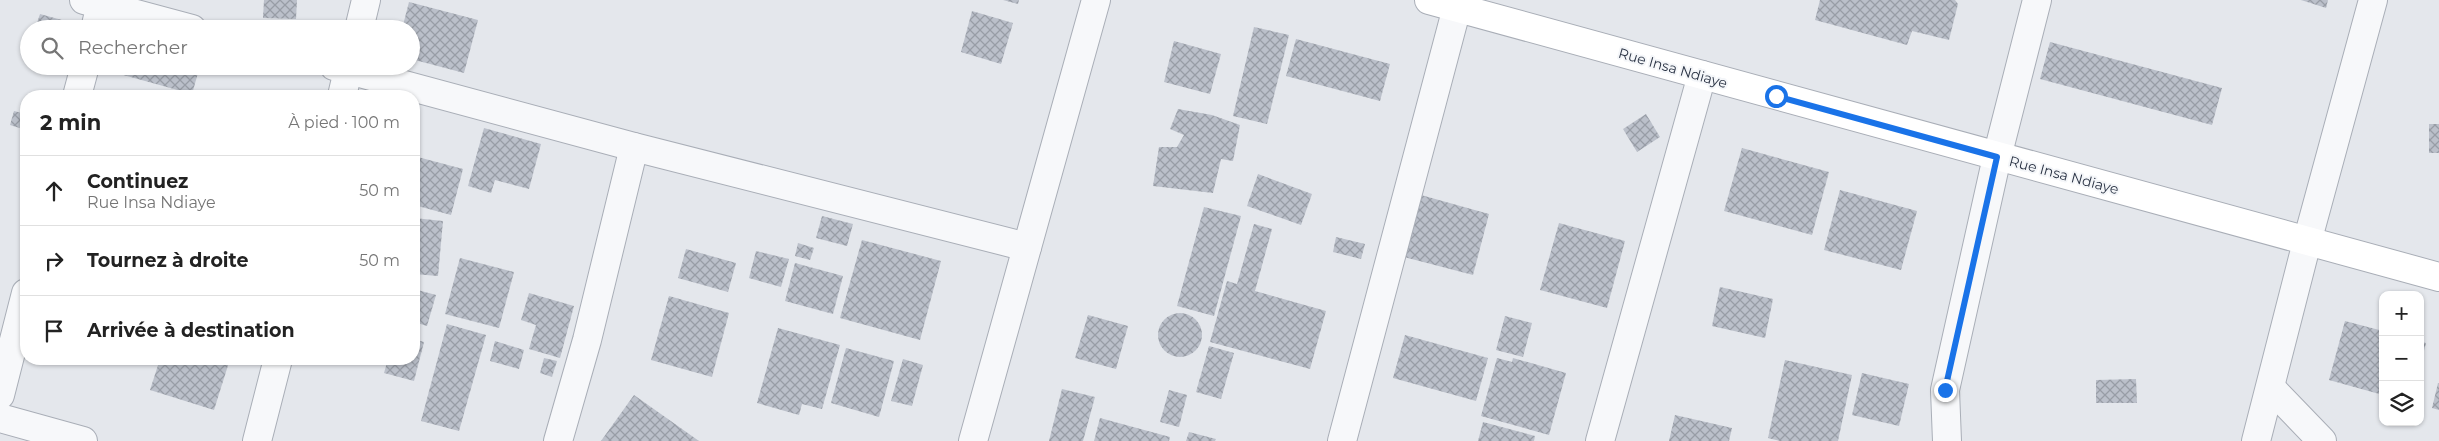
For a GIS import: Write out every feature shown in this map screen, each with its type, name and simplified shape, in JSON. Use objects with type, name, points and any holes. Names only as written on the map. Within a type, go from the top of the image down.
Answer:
[{"type":"main road","name":"Rue Insa Ndiaye","points":[[1429,0],[1457,4],[1702,75],[2439,277]]},
{"type":"street","points":[[361,20],[366,0]]},
{"type":"street","points":[[972,441],[1096,0]]},
{"type":"street","points":[[1947,441],[1945,390],[1997,157],[2037,0]]},
{"type":"street","points":[[2256,441],[2307,242],[2373,0]]},
{"type":"street","points":[[1342,441],[1457,4]]},
{"type":"street","points":[[93,11],[142,20]]},
{"type":"street","points":[[79,90],[83,75]]},
{"type":"street","points":[[342,90],[344,75]]},
{"type":"street","points":[[370,75],[634,147],[1027,247]]},
{"type":"street","points":[[1600,441],[1702,75]]},
{"type":"street","points":[[558,441],[587,340],[634,147]]},
{"type":"street","points":[[0,395],[20,317]]},
{"type":"street","points":[[257,441],[276,365]]},
{"type":"street","points":[[2271,388],[2322,441]]},
{"type":"street","points":[[0,418],[83,441]]},
{"type":"building","points":[[264,0],[297,0],[296,19],[263,18]]},
{"type":"building","points":[[1003,0],[1019,0],[1018,4]]},
{"type":"building","points":[[1820,0],[1955,0],[1958,4],[1949,40],[1912,31],[1907,45],[1815,20]]},
{"type":"building","points":[[2301,0],[2328,0],[2326,8]]},
{"type":"building","points":[[409,2],[478,20],[464,73],[420,61],[420,20],[404,20]]},
{"type":"building","points":[[972,11],[1013,23],[1001,64],[961,52]]},
{"type":"building","points":[[40,14],[62,20],[38,20]]},
{"type":"building","points":[[1254,27],[1289,35],[1267,124],[1233,116]]},
{"type":"building","points":[[1296,39],[1390,64],[1380,101],[1286,76]]},
{"type":"building","points":[[1174,41],[1221,54],[1210,94],[1164,82]]},
{"type":"building","points":[[2050,42],[2222,88],[2212,125],[2040,79]]},
{"type":"building","points":[[123,75],[197,75],[193,90],[178,90]]},
{"type":"building","points":[[1178,109],[1212,115],[1240,125],[1233,161],[1221,159],[1213,193],[1153,186],[1159,147],[1177,147],[1184,135],[1170,129]]},
{"type":"building","points":[[14,111],[20,112],[20,128],[10,125]]},
{"type":"building","points":[[1646,114],[1660,137],[1637,152],[1623,129]]},
{"type":"building","points":[[2429,124],[2439,124],[2439,153],[2429,153]]},
{"type":"building","points":[[484,128],[541,144],[529,189],[495,180],[491,193],[468,186]]},
{"type":"building","points":[[1742,148],[1829,172],[1812,235],[1724,211]]},
{"type":"building","points":[[420,158],[463,169],[451,215],[420,207]]},
{"type":"building","points":[[1258,174],[1312,194],[1301,225],[1247,206]]},
{"type":"building","points":[[1840,190],[1917,211],[1901,270],[1824,250]]},
{"type":"building","points":[[1421,195],[1489,214],[1473,275],[1404,257]]},
{"type":"building","points":[[1204,207],[1241,216],[1214,316],[1177,306]]},
{"type":"building","points":[[822,216],[853,224],[847,246],[816,238]]},
{"type":"building","points":[[420,219],[443,221],[438,276],[420,274]]},
{"type":"building","points":[[1559,223],[1625,241],[1607,308],[1540,290]]},
{"type":"building","points":[[1254,224],[1272,229],[1255,291],[1326,311],[1310,369],[1210,342],[1227,281],[1237,284]]},
{"type":"building","points":[[1336,237],[1365,244],[1361,259],[1333,252]]},
{"type":"building","points":[[862,240],[941,261],[920,340],[840,318]]},
{"type":"building","points":[[798,243],[814,248],[810,260],[795,256]]},
{"type":"building","points":[[686,249],[736,263],[728,292],[678,278]]},
{"type":"building","points":[[756,251],[789,259],[781,287],[749,278]]},
{"type":"building","points":[[460,258],[514,272],[499,328],[445,314]]},
{"type":"building","points":[[795,263],[843,276],[833,314],[785,301]]},
{"type":"building","points":[[1720,287],[1773,299],[1765,338],[1712,326]]},
{"type":"building","points":[[420,291],[436,295],[427,326],[420,324]]},
{"type":"building","points":[[529,293],[574,306],[560,358],[529,349],[536,325],[521,320]]},
{"type":"building","points":[[669,296],[729,313],[712,377],[651,360]]},
{"type":"building","points":[[1184,313],[1196,319],[1201,326],[1201,344],[1196,351],[1189,356],[1176,357],[1164,351],[1159,344],[1158,331],[1164,319],[1171,314]]},
{"type":"building","points":[[1088,315],[1128,326],[1116,369],[1075,358]]},
{"type":"building","points":[[1505,316],[1532,323],[1523,357],[1496,350]]},
{"type":"building","points":[[2345,321],[2379,330],[2379,394],[2329,380]]},
{"type":"building","points":[[447,324],[486,335],[459,431],[421,421]]},
{"type":"building","points":[[778,328],[840,345],[822,409],[802,404],[799,415],[757,403]]},
{"type":"building","points":[[1405,335],[1488,358],[1476,401],[1393,378]]},
{"type":"building","points":[[420,341],[424,342],[420,358]]},
{"type":"building","points":[[495,341],[524,350],[519,369],[490,361]]},
{"type":"building","points":[[1209,346],[1234,353],[1221,399],[1196,392]]},
{"type":"building","points":[[846,348],[894,361],[879,417],[831,403]]},
{"type":"building","points":[[544,358],[557,361],[552,377],[540,373]]},
{"type":"building","points":[[1497,358],[1512,362],[1513,358],[1566,373],[1549,435],[1481,416]]},
{"type":"building","points":[[903,359],[923,365],[912,406],[891,401]]},
{"type":"building","points":[[1785,360],[1852,375],[1838,441],[1780,441],[1768,438]]},
{"type":"building","points":[[158,365],[228,365],[214,410],[150,390]]},
{"type":"building","points":[[386,365],[418,365],[414,381],[384,373]]},
{"type":"building","points":[[1862,373],[1909,384],[1899,426],[1852,415]]},
{"type":"building","points":[[2136,379],[2137,403],[2096,403],[2096,380]]},
{"type":"building","points":[[2439,383],[2439,410],[2432,408]]},
{"type":"building","points":[[1062,389],[1095,397],[1083,441],[1049,441]]},
{"type":"building","points":[[1169,390],[1187,395],[1179,427],[1160,422]]},
{"type":"building","points":[[634,395],[699,441],[601,441]]},
{"type":"building","points":[[1675,415],[1732,428],[1729,441],[1669,441]]},
{"type":"building","points":[[1100,418],[1170,437],[1169,441],[1094,441]]},
{"type":"building","points":[[1483,422],[1535,436],[1534,441],[1478,441]]},
{"type":"building","points":[[1189,432],[1216,439],[1215,441],[1186,441]]},
{"type":"route","points":[[1776,96],[1997,157],[1945,390]]}]
